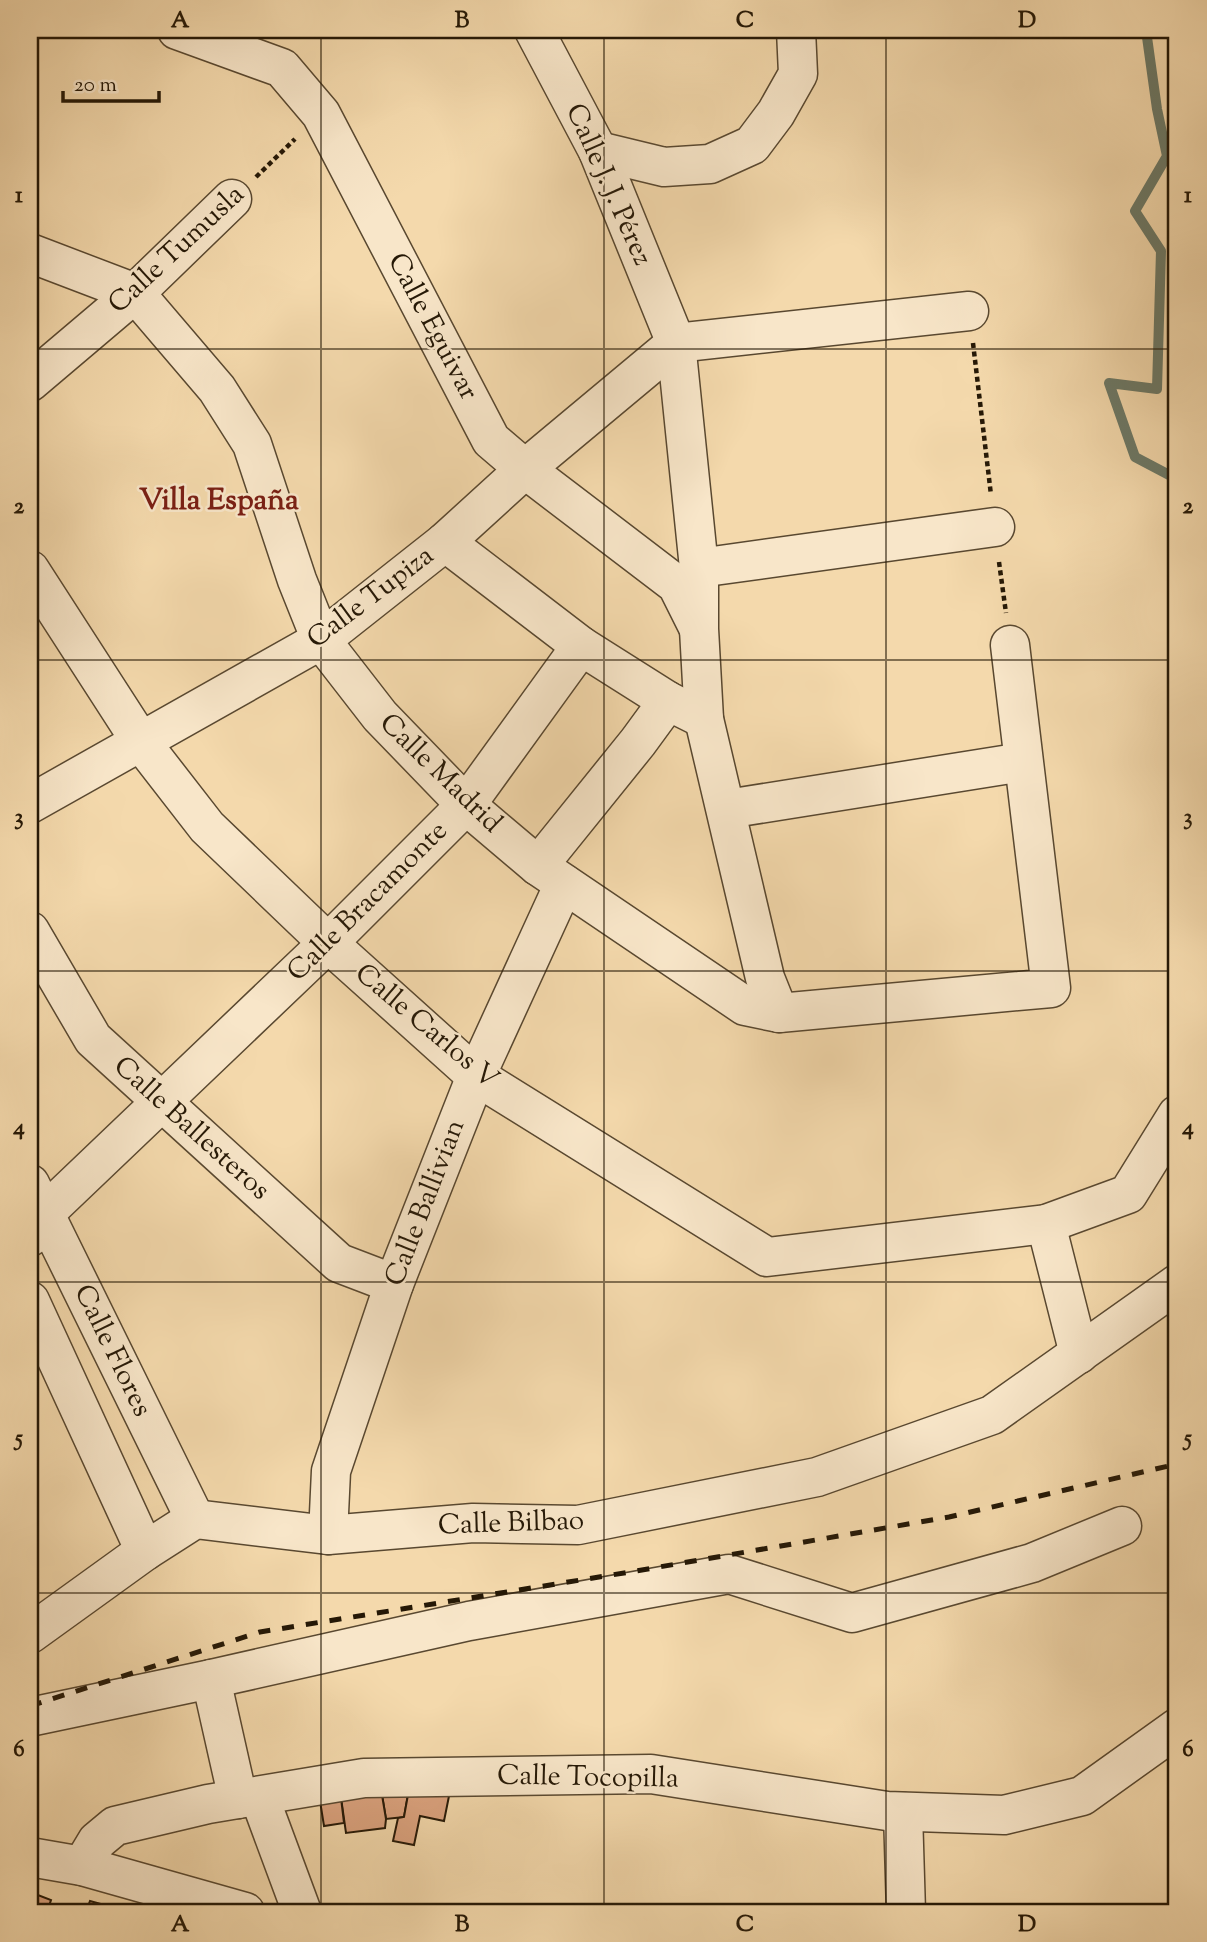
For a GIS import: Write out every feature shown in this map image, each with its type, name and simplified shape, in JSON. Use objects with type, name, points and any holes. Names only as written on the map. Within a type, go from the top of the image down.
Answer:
[{"type":"street","name":"Calle Eguivar","points":[[177,30],[282,68],[321,114],[491,440],[524,469],[677,585],[699,629]]},
{"type":"street","name":"Calle J. J. Pérez","points":[[534,30],[598,151],[676,343],[699,568],[704,719],[765,978],[779,1013]]},
{"type":"street","points":[[598,151],[664,167],[710,164],[751,145],[776,113],[798,74],[796,30]]},
{"type":"street","name":"Calle Tumusla","points":[[30,382],[135,293],[232,200]]},
{"type":"street","name":"Calle Madrid","points":[[30,253],[135,293],[217,389],[252,444],[297,580],[321,640],[380,716],[466,805],[551,875],[745,1006],[779,1013],[1051,988],[1023,762]]},
{"type":"street","points":[[676,343],[969,311]]},
{"type":"street","name":"Calle Tupiza","points":[[30,804],[321,640],[445,542],[524,469],[676,343]]},
{"type":"street","points":[[699,568],[995,527]]},
{"type":"street","points":[[445,542],[581,646],[668,701],[704,719]]},
{"type":"street","name":"Calle Carlos V","points":[[30,570],[141,742],[207,827],[328,943],[476,1076],[767,1257],[1046,1224],[1128,1194],[1177,1115]]},
{"type":"street","points":[[727,809],[1023,762],[1010,645]]},
{"type":"street","name":"Calle Bracamonte","points":[[35,1212],[162,1102],[328,943],[466,805],[581,646]]},
{"type":"street","name":"Calle Ballivian","points":[[328,1535],[331,1471],[394,1284],[551,875],[668,701]]},
{"type":"street","name":"Calle Ballesteros","points":[[30,931],[93,1039],[339,1263],[394,1284]]},
{"type":"street","name":"Calle Flores","points":[[35,1212],[195,1519]]},
{"type":"street","points":[[1046,1224],[1079,1354]]},
{"type":"street","name":"Calle Bilbao","points":[[195,1519],[328,1535],[473,1523],[578,1525],[817,1477],[992,1415],[1177,1284]]},
{"type":"street","points":[[30,1301],[145,1551]]},
{"type":"street","points":[[30,1634],[145,1551],[195,1519]]},
{"type":"street","points":[[30,1717],[470,1621],[729,1574],[852,1613],[1032,1563],[1122,1526]]},
{"type":"street","points":[[211,1679],[248,1798],[302,1912]]},
{"type":"street","name":"Calle Tocopilla","points":[[82,1866],[97,1841],[115,1826],[248,1798],[363,1778],[651,1774],[903,1812],[1004,1815],[1082,1796],[1177,1728]]},
{"type":"street","points":[[903,1812],[906,1912]]},
{"type":"street","points":[[30,1857],[82,1866],[245,1912]]},
{"type":"path","name":"Calle Tumusla","points":[[232,200],[321,114]]},
{"type":"path","points":[[969,311],[1010,645]]},
{"type":"building","points":[[409,1789],[404,1817],[386,1819],[382,1795]]},
{"type":"building","points":[[409,1789],[449,1796],[444,1821],[420,1816],[414,1845],[393,1841],[398,1818],[404,1817]]},
{"type":"building","points":[[382,1795],[385,1828],[346,1833],[341,1798]]},
{"type":"building","points":[[341,1798],[344,1823],[324,1826],[320,1801]]},
{"type":"building","points":[[30,1892],[51,1900],[47,1912],[30,1912]]},
{"type":"building","points":[[90,1901],[122,1910],[86,1912]]},
{"type":"waterway","points":[[1146,30],[1157,109],[1167,156],[1135,211],[1161,251],[1157,389],[1109,383],[1135,457],[1173,477],[1177,494]]},
{"type":"railway","points":[[30,1706],[260,1632],[949,1517],[1177,1464]]},
{"type":"district","name":"Villa España","points":[[219,501]]}]
